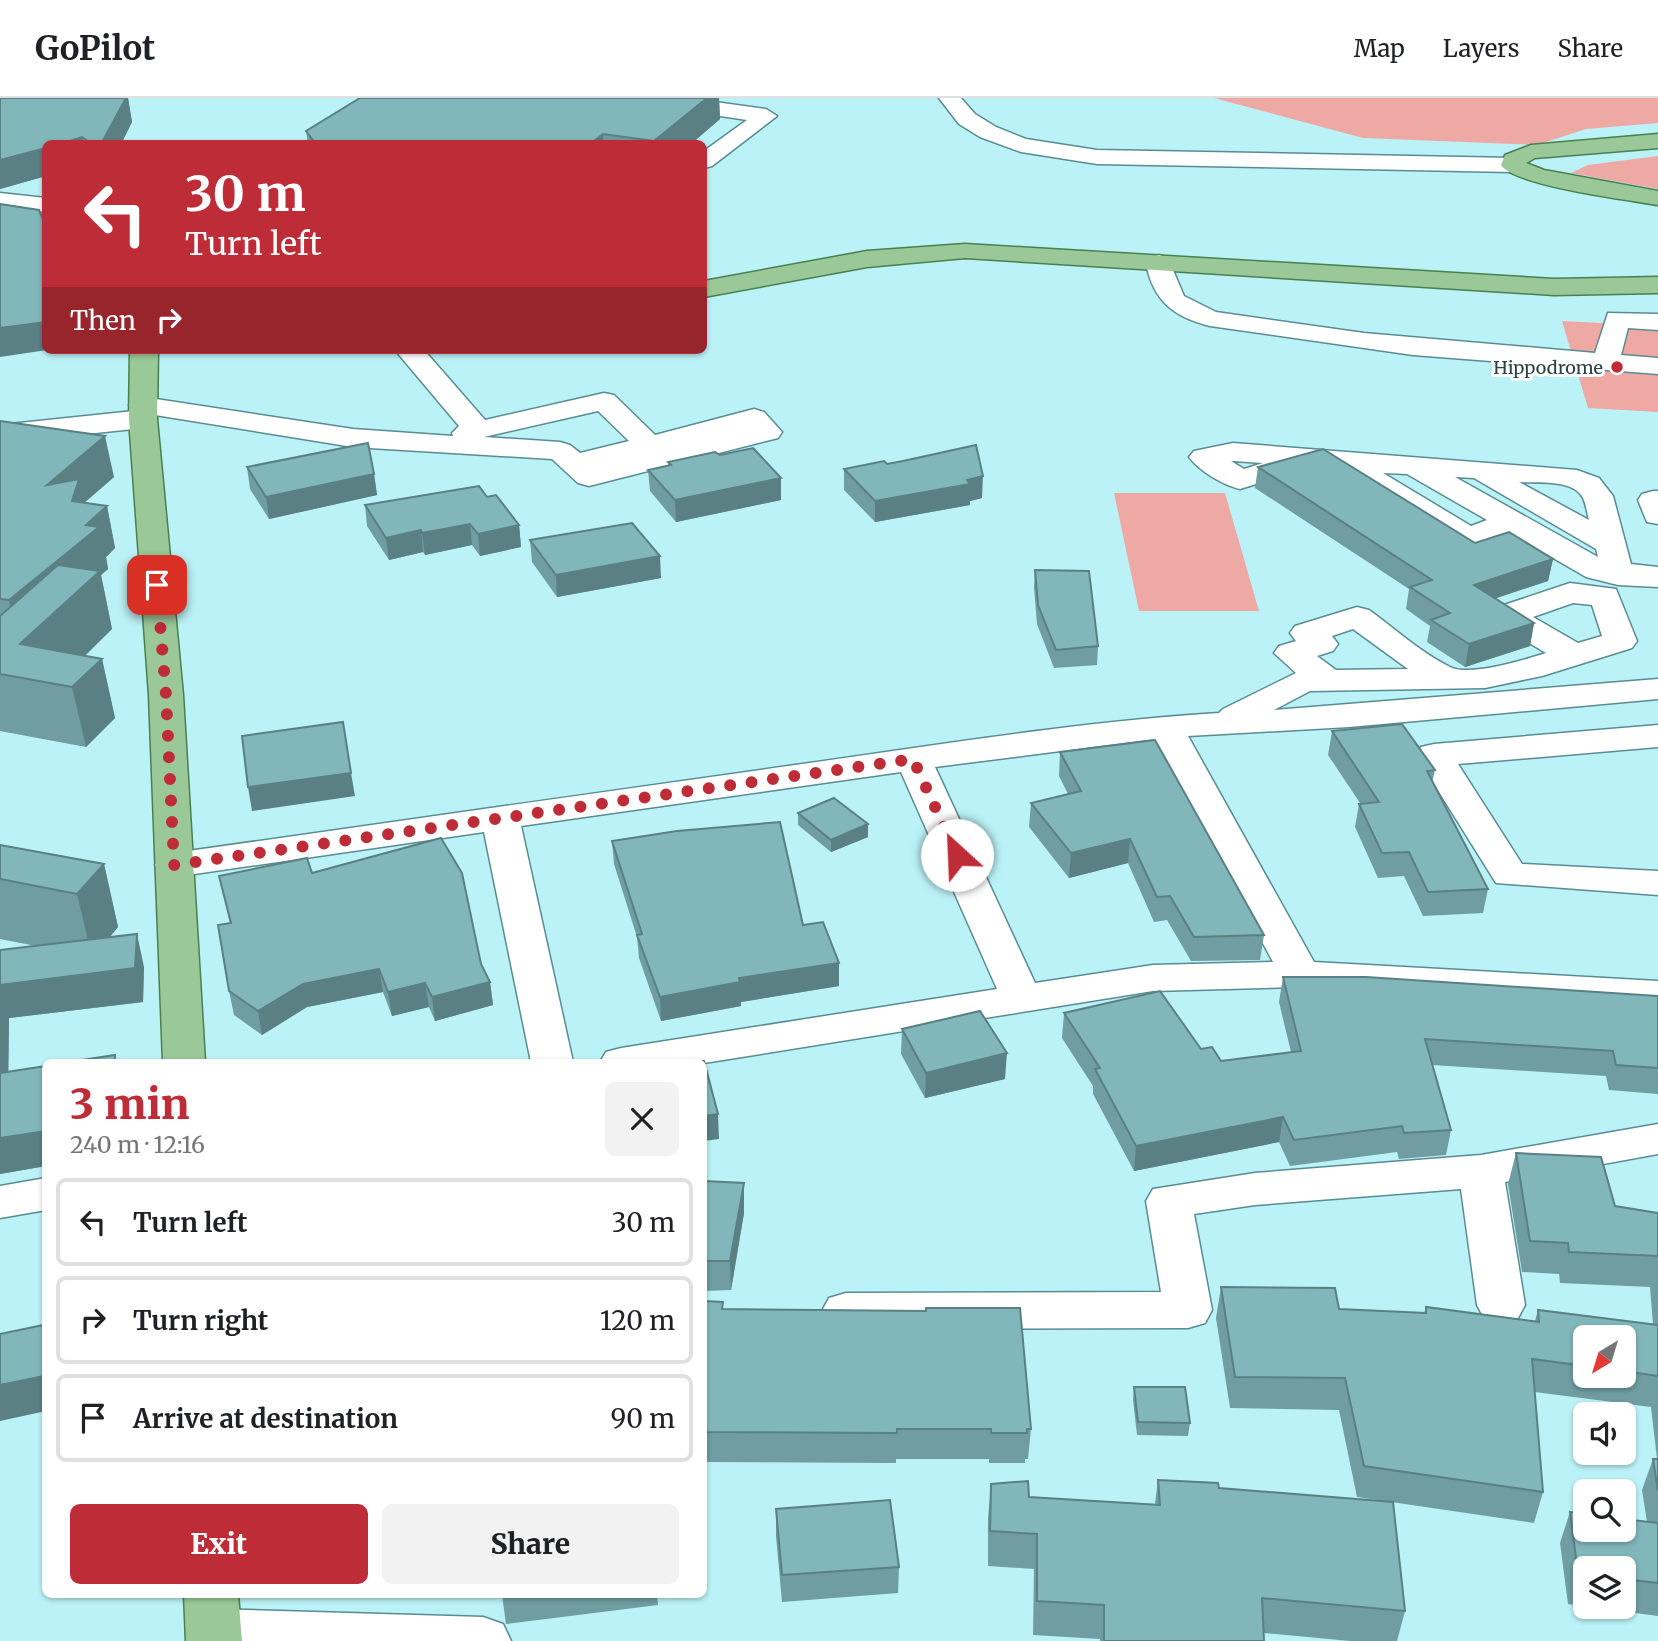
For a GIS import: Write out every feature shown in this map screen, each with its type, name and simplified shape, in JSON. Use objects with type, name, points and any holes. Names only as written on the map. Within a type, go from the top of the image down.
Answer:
[{"type":"main road","points":[[1658,141],[1531,152],[1519,155],[1512,165],[1538,176],[1658,198]]},
{"type":"main road","points":[[707,288],[911,254],[965,251],[1554,287],[1658,285]]},
{"type":"main road","points":[[144,354],[143,412],[166,695],[184,1059]]},
{"type":"street","points":[[640,98],[766,116],[707,159]]},
{"type":"street","points":[[950,98],[967,119],[988,132],[1021,145],[1097,158],[1512,165]]},
{"type":"street","points":[[0,200],[42,205]]},
{"type":"street","points":[[1159,263],[1162,278],[1178,305],[1201,315],[1356,340],[1658,366]]},
{"type":"street","points":[[1606,362],[1617,319],[1658,322]]},
{"type":"street","points":[[412,354],[478,430]]},
{"type":"street","points":[[425,443],[604,401],[635,432]]},
{"type":"street","points":[[0,434],[143,412],[353,438],[502,447],[567,457],[635,432]]},
{"type":"street","points":[[502,447],[754,418],[768,432],[589,477],[567,457]]},
{"type":"street","points":[[1311,458],[1566,476],[1588,484],[1598,496],[1618,575]]},
{"type":"street","points":[[1342,460],[1468,537],[1512,522]]},
{"type":"street","points":[[1414,466],[1597,570],[1618,575],[1658,577]]},
{"type":"street","points":[[1476,470],[1611,545]]},
{"type":"street","points":[[1658,500],[1653,500],[1658,515]]},
{"type":"street","points":[[1326,679],[1292,653],[1321,644],[1307,633],[1357,617],[1443,678]]},
{"type":"street","points":[[1221,723],[1304,681],[1485,678],[1573,655]]},
{"type":"street","points":[[174,865],[500,816],[1165,727],[1349,716],[1658,689]]},
{"type":"street","points":[[1165,727],[1300,974]]},
{"type":"street","points":[[1658,736],[1434,755],[1510,875],[1658,883]]},
{"type":"street","points":[[913,759],[1022,1000]]},
{"type":"street","points":[[500,816],[551,1059]]},
{"type":"street","points":[[640,1059],[1153,978],[1300,974],[1658,994]]},
{"type":"street","points":[[800,1311],[1188,1310],[1169,1201],[1255,1189],[1481,1171],[1658,1139]]},
{"type":"street","points":[[1481,1171],[1501,1305]]},
{"type":"street","points":[[0,1202],[42,1195]]},
{"type":"street","points":[[213,1623],[483,1641]]},
{"type":"shaded area","points":[[1214,98],[1658,98],[1658,123],[1586,129],[1537,145],[1363,138]]},
{"type":"shaded area","points":[[1658,156],[1658,189],[1571,173],[1588,165]]},
{"type":"shaded area","name":"Hippodrome","points":[[1562,321],[1658,326],[1658,412],[1588,408]]},
{"type":"shaded area","points":[[1114,493],[1225,493],[1259,611],[1139,611]]},
{"type":"building","points":[[0,98],[126,98],[103,140],[86,140],[82,137],[73,140],[42,140],[42,149],[0,160]]},
{"type":"building","points":[[360,98],[707,98],[655,140],[603,134],[595,140],[313,140],[306,131]]},
{"type":"building","points":[[0,204],[39,210],[42,217],[42,323],[0,328]]},
{"type":"building","points":[[0,421],[105,436],[47,485],[79,479],[72,501],[107,506],[86,525],[99,527],[9,600],[0,599]]},
{"type":"building","points":[[368,443],[374,474],[266,497],[247,467]]},
{"type":"building","points":[[976,445],[983,476],[967,480],[970,484],[875,501],[844,469],[884,461],[887,464]]},
{"type":"building","points":[[753,448],[781,478],[675,500],[648,470],[671,465],[668,462],[715,452],[720,455]]},
{"type":"building","points":[[1323,449],[1475,543],[1509,532],[1553,559],[1474,585],[1534,623],[1469,644],[1431,620],[1450,613],[1410,587],[1432,580],[1258,467]]},
{"type":"building","points":[[479,486],[487,497],[496,495],[519,525],[478,534],[470,524],[422,533],[421,530],[386,538],[365,505]]},
{"type":"building","points":[[632,523],[660,556],[556,575],[530,540]]},
{"type":"building","points":[[58,565],[100,571],[20,644],[102,659],[72,687],[0,674],[0,616]]},
{"type":"building","points":[[1035,570],[1089,571],[1098,646],[1056,650],[1038,605]]},
{"type":"building","points":[[343,722],[351,773],[248,787],[242,736]]},
{"type":"building","points":[[1402,724],[1435,770],[1427,771],[1488,889],[1428,892],[1409,852],[1382,853],[1359,804],[1379,802],[1332,731]]},
{"type":"building","points":[[1155,740],[1264,935],[1194,937],[1170,896],[1157,897],[1130,839],[1071,853],[1031,803],[1081,791],[1060,752]]},
{"type":"building","points":[[834,798],[868,824],[831,840],[798,813]]},
{"type":"building","points":[[780,822],[803,925],[823,922],[839,963],[739,978],[740,982],[660,997],[637,935],[642,934],[612,841],[677,831]]},
{"type":"building","points":[[441,838],[462,873],[481,964],[490,982],[432,997],[425,983],[388,992],[379,969],[303,984],[258,1011],[229,991],[218,925],[231,923],[219,876],[307,858],[312,873]]},
{"type":"building","points":[[0,845],[104,864],[77,894],[0,879]]},
{"type":"building","points":[[137,934],[135,968],[0,985],[0,950]]},
{"type":"building","points":[[1283,977],[1366,977],[1658,996],[1658,1068],[1616,1065],[1613,1051],[1425,1039],[1451,1130],[1404,1133],[1402,1126],[1294,1140],[1283,1117],[1136,1146],[1095,1069],[1100,1068],[1064,1013],[1160,991],[1201,1049],[1212,1047],[1221,1061],[1301,1051]]},
{"type":"building","points":[[980,1011],[1007,1053],[926,1073],[902,1029]]},
{"type":"building","points":[[115,1055],[115,1059],[89,1059]]},
{"type":"building","points":[[42,1067],[42,1132],[0,1138],[0,1073]]},
{"type":"building","points":[[707,1072],[718,1114],[707,1116]]},
{"type":"building","points":[[1516,1153],[1601,1157],[1615,1206],[1658,1213],[1658,1256],[1569,1252],[1568,1243],[1530,1241]]},
{"type":"building","points":[[707,1181],[744,1183],[730,1261],[707,1261]]},
{"type":"building","points":[[1221,1287],[1335,1288],[1339,1309],[1426,1313],[1426,1307],[1539,1322],[1538,1310],[1658,1325],[1658,1376],[1636,1373],[1636,1325],[1573,1325],[1573,1364],[1532,1359],[1543,1492],[1364,1466],[1345,1378],[1235,1377]]},
{"type":"building","points":[[707,1301],[723,1302],[722,1309],[926,1311],[926,1308],[1020,1308],[1031,1429],[1027,1429],[1027,1433],[991,1433],[991,1429],[897,1429],[897,1433],[707,1432]]},
{"type":"building","points":[[42,1325],[42,1376],[0,1385],[0,1334]]},
{"type":"building","points":[[1134,1387],[1185,1387],[1190,1423],[1138,1422]]},
{"type":"building","points":[[1653,1459],[1658,1459],[1658,1491]]},
{"type":"building","points":[[1158,1480],[1218,1483],[1219,1488],[1393,1502],[1405,1611],[1262,1598],[1264,1641],[1104,1641],[1104,1605],[1037,1601],[1037,1534],[990,1531],[991,1484],[1028,1481],[1029,1497],[1160,1505]]},
{"type":"building","points":[[890,1500],[899,1567],[782,1575],[776,1509]]},
{"type":"building","points":[[1570,1512],[1573,1512],[1573,1535]]},
{"type":"building","points":[[1636,1520],[1658,1523],[1658,1583],[1636,1580],[1636,1556],[1576,1556],[1574,1542],[1636,1542]]},
{"type":"place","name":"Hippodrome","points":[[1617,367]]},
{"type":"route","points":[[157,585],[166,695],[174,865],[500,816],[913,759],[957,855]]}]
